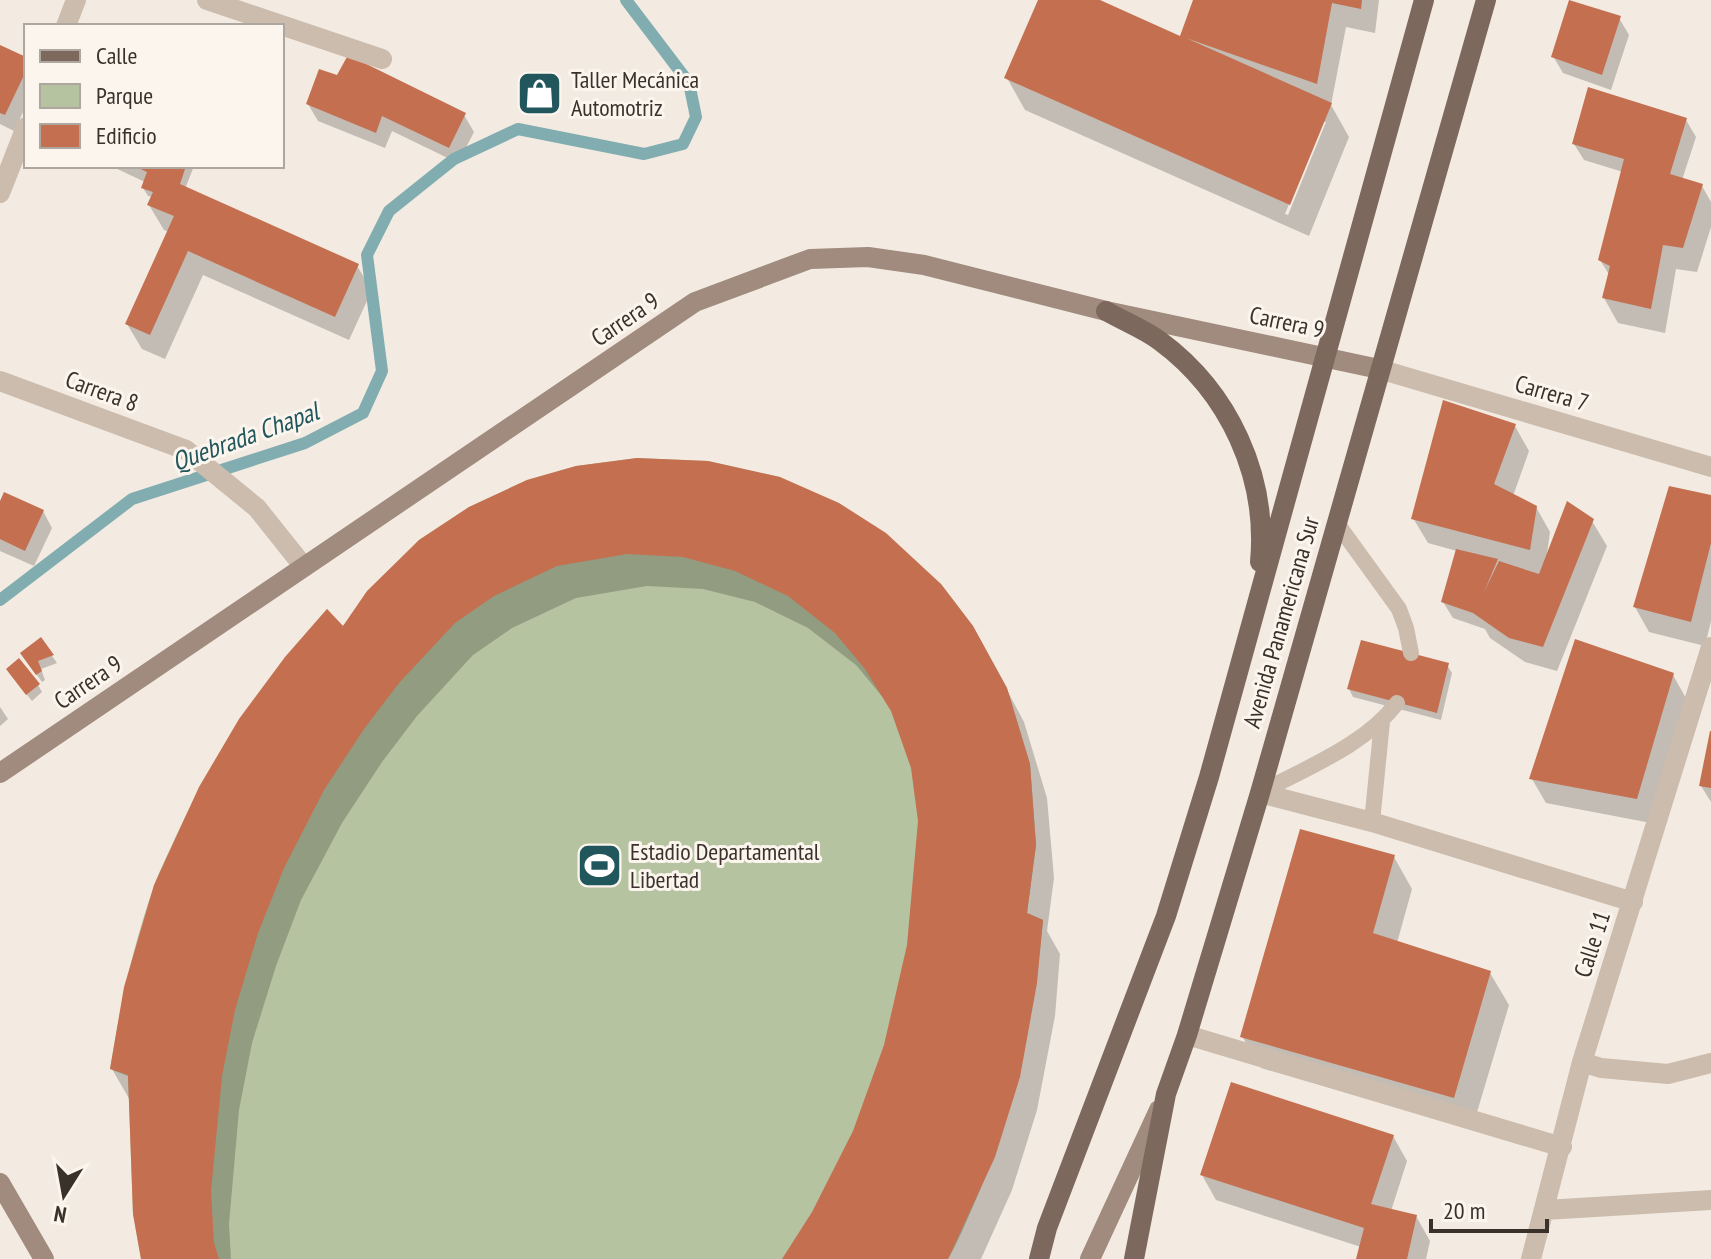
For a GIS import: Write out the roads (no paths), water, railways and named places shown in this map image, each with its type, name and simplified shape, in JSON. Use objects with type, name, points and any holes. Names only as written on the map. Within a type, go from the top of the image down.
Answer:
[{"type":"main road","name":"Avenida Panamericana Sur","points":[[1047,1228],[1166,916],[1209,777],[1424,0]]},
{"type":"main road","name":"Avenida Panamericana Sur","points":[[1134,1259],[1166,1094],[1187,1035],[1260,793],[1486,0]]},
{"type":"main road","name":"Carrera 9","points":[[0,773],[695,302],[810,259],[868,257],[924,265],[1106,311],[1379,369]]},
{"type":"main road","points":[[1106,311],[1159,340],[1203,380],[1237,430],[1257,487],[1261,547],[1255,607]]},
{"type":"main road","points":[[1090,1259],[1166,1094]]},
{"type":"main road","points":[[0,1183],[44,1259]]},
{"type":"main road","points":[[18,1216],[24,1259]]},
{"type":"main road","points":[[1026,1259],[1047,1228]]},
{"type":"main road","points":[[1039,1259],[1047,1228]]},
{"type":"street","points":[[67,24],[76,0]]},
{"type":"street","points":[[207,0],[278,24]]},
{"type":"street","points":[[284,26],[382,59]]},
{"type":"street","points":[[0,193],[24,132]]},
{"type":"street","name":"Carrera 7","points":[[1379,369],[1711,467]]},
{"type":"street","name":"Carrera 8","points":[[0,381],[186,450],[257,508],[304,567]]},
{"type":"street","name":"Calle 11","points":[[1531,1259],[1582,1062],[1711,647]]},
{"type":"street","points":[[1260,793],[1372,822],[1633,902]]},
{"type":"street","points":[[1187,1035],[1562,1147]]},
{"type":"street","points":[[1582,1062],[1601,1068],[1668,1074],[1711,1063]]},
{"type":"street","points":[[1545,1210],[1711,1200]]},
{"type":"lane","points":[[1336,522],[1399,609],[1411,653]]},
{"type":"lane","points":[[1260,793],[1364,736],[1382,722],[1397,703]]},
{"type":"lane","points":[[1372,822],[1382,722]]},
{"type":"waterway","name":"Quebrada Chapal","points":[[0,600],[132,499],[305,443],[363,413],[382,371],[367,255],[389,211],[454,159],[518,129],[644,154],[683,144],[696,117],[689,83],[626,0]]},
{"type":"place","name":"Taller Mecánica Automotriz","points":[[540,93]]},
{"type":"place","name":"Estadio Departamental Libertad","points":[[599,865]]}]
